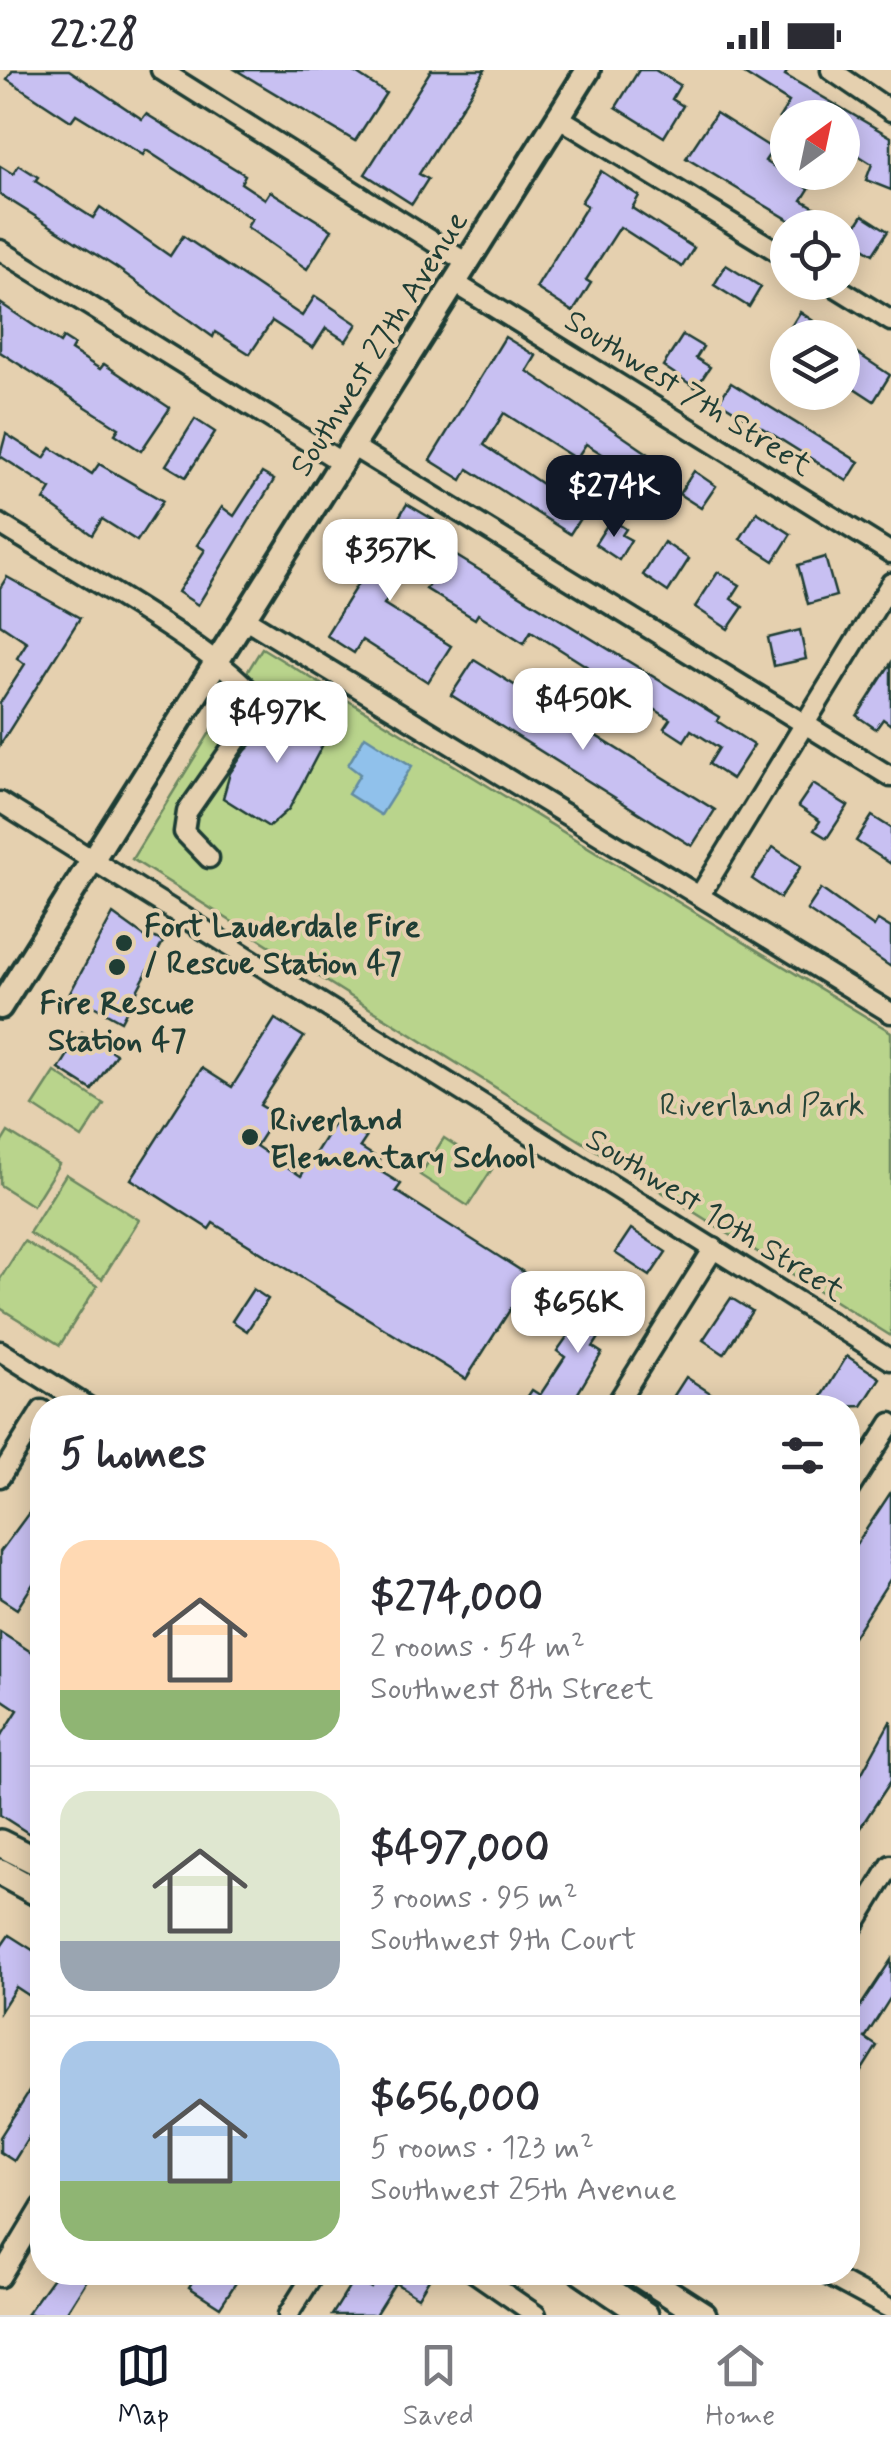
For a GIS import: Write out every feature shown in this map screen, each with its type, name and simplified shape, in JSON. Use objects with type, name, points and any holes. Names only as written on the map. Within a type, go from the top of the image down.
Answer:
[{"type":"main road","points":[[0,1842],[30,1856]]},
{"type":"main road","points":[[0,1872],[30,1888]]},
{"type":"main road","points":[[601,2285],[645,2315]]},
{"type":"main road","points":[[656,2285],[703,2315]]},
{"type":"street","name":"Southwest 7th Street","points":[[161,70],[461,273],[891,553]]},
{"type":"street","name":"Southwest 27th Avenue","points":[[0,1007],[588,70]]},
{"type":"street","points":[[831,70],[891,111]]},
{"type":"street","points":[[558,117],[770,247]]},
{"type":"street","points":[[0,250],[891,777]]},
{"type":"street","points":[[857,300],[891,321]]},
{"type":"street","points":[[0,524],[217,660],[251,689],[257,702],[253,717],[187,812],[184,832],[209,858]]},
{"type":"street","points":[[700,895],[891,583]]},
{"type":"street","points":[[244,618],[891,1012]]},
{"type":"street","name":"Southwest 10th Street","points":[[0,802],[891,1360]]},
{"type":"street","points":[[622,1395],[714,1248]]},
{"type":"street","points":[[0,1351],[70,1395]]},
{"type":"street","points":[[53,1395],[58,1387]]},
{"type":"street","points":[[860,1472],[891,1422]]},
{"type":"street","points":[[0,1477],[30,1430]]},
{"type":"street","points":[[860,1916],[891,1866]]},
{"type":"street","points":[[0,2277],[30,2227]]},
{"type":"street","points":[[288,2315],[306,2285]]},
{"type":"street","points":[[493,2285],[536,2315]]},
{"type":"street","points":[[846,2285],[891,2309]]},
{"type":"green space","name":"Riverland Park","points":[[262,648],[891,1032],[891,1336],[132,859]]},
{"type":"green space","points":[[55,1072],[104,1104],[82,1138],[33,1106]]},
{"type":"green space","points":[[8,1132],[59,1164],[33,1206],[0,1185],[0,1145]]},
{"type":"green space","points":[[444,1138],[492,1169],[468,1206],[420,1175]]},
{"type":"green space","points":[[66,1174],[139,1220],[102,1279],[29,1233]]},
{"type":"green space","points":[[24,1241],[97,1286],[60,1345],[0,1308],[0,1279]]},
{"type":"water","points":[[365,736],[412,766],[381,815],[348,794],[360,774],[348,765]]},
{"type":"building","points":[[13,70],[69,70],[142,119],[146,114],[245,175],[241,183],[265,199],[270,191],[332,230],[307,269],[247,227],[252,219],[146,150],[143,155],[76,114],[71,121],[7,79]]},
{"type":"building","points":[[236,70],[351,70],[386,93],[355,141]]},
{"type":"building","points":[[431,70],[485,70],[419,174],[428,179],[412,204],[365,174]]},
{"type":"building","points":[[639,70],[655,70],[680,85],[672,99],[683,106],[664,137],[616,107]]},
{"type":"building","points":[[738,70],[788,70],[785,75],[828,100],[786,100]]},
{"type":"building","points":[[716,113],[770,147],[765,161],[770,164],[770,190],[808,190],[802,200],[814,207],[773,210],[686,158]]},
{"type":"building","points":[[860,119],[891,137],[891,190],[866,180],[872,164],[860,156]]},
{"type":"building","points":[[19,165],[38,177],[35,181],[93,218],[100,207],[170,256],[183,236],[302,316],[315,296],[357,324],[346,341],[326,328],[313,348],[272,321],[250,354],[215,332],[213,337],[117,268],[0,194],[0,166],[13,174]]},
{"type":"building","points":[[601,171],[639,196],[632,208],[694,248],[682,267],[620,227],[586,280],[591,283],[573,312],[536,288],[587,206],[581,202]]},
{"type":"building","points":[[863,215],[888,231],[873,254],[860,246]]},
{"type":"building","points":[[726,265],[761,287],[749,307],[714,285]]},
{"type":"building","points":[[0,303],[60,343],[63,338],[74,345],[71,350],[100,369],[104,364],[170,408],[141,451],[115,434],[119,428],[0,352]]},
{"type":"building","points":[[800,312],[812,320],[795,320]]},
{"type":"building","points":[[683,335],[703,347],[696,358],[710,367],[696,388],[663,366]]},
{"type":"building","points":[[505,337],[536,356],[527,371],[662,463],[648,483],[636,475],[631,484],[617,475],[623,467],[586,444],[576,459],[504,413],[484,445],[584,512],[570,534],[468,469],[462,480],[430,460]]},
{"type":"building","points":[[860,355],[890,375],[874,401],[860,392]]},
{"type":"building","points":[[731,383],[859,462],[847,481],[719,401]]},
{"type":"building","points":[[195,419],[215,432],[186,477],[166,465]]},
{"type":"building","points":[[6,434],[44,458],[51,448],[92,474],[99,464],[163,501],[137,541],[102,519],[92,535],[44,500],[51,489],[0,456]]},
{"type":"building","points":[[694,471],[716,486],[701,508],[679,494]]},
{"type":"building","points":[[262,473],[274,480],[198,605],[178,592],[205,550],[197,545],[222,507],[234,516]]},
{"type":"building","points":[[407,504],[434,520],[384,604],[451,646],[428,682],[362,640],[354,653],[326,635]]},
{"type":"building","points":[[757,512],[791,534],[774,561],[740,539]]},
{"type":"building","points":[[611,519],[626,529],[622,535],[631,540],[619,560],[595,544]]},
{"type":"building","points":[[664,542],[689,559],[668,592],[643,575]]},
{"type":"building","points":[[450,552],[719,717],[717,721],[754,745],[732,779],[709,764],[719,748],[691,730],[684,741],[664,728],[670,719],[531,631],[524,643],[478,614],[475,619],[426,589]]},
{"type":"building","points":[[825,557],[836,596],[808,604],[798,565]]},
{"type":"building","points":[[718,572],[740,585],[731,599],[743,607],[728,629],[695,607]]},
{"type":"building","points":[[7,577],[80,618],[0,745],[0,703],[25,664],[17,658],[27,642],[0,624],[0,588]]},
{"type":"building","points":[[800,630],[806,659],[774,666],[768,638]]},
{"type":"building","points":[[474,660],[715,810],[692,846],[451,695]]},
{"type":"building","points":[[891,663],[891,725],[883,719],[876,729],[857,716]]},
{"type":"building","points":[[296,702],[333,725],[289,809],[269,827],[223,798],[230,773],[246,750],[261,735],[270,741]]},
{"type":"building","points":[[813,784],[848,806],[827,838],[814,830],[820,821],[798,806]]},
{"type":"building","points":[[872,816],[891,828],[891,864],[856,841]]},
{"type":"building","points":[[773,847],[801,866],[780,898],[752,879]]},
{"type":"building","points":[[821,889],[874,927],[878,920],[891,928],[891,967],[807,910]]},
{"type":"building","name":"Fire Rescue Station 47","points":[[113,914],[149,940],[151,936],[163,942],[121,1021],[70,993]]},
{"type":"building","points":[[275,1019],[304,1037],[260,1105],[276,1115],[256,1146],[301,1176],[337,1119],[366,1138],[360,1147],[380,1160],[375,1168],[401,1184],[396,1191],[531,1277],[466,1379],[213,1223],[209,1229],[131,1179],[202,1068],[232,1087]]},
{"type":"building","points":[[82,1032],[116,1054],[92,1090],[59,1069]]},
{"type":"building","points":[[631,1229],[666,1252],[650,1276],[615,1253]]},
{"type":"building","points":[[253,1289],[268,1299],[247,1331],[232,1321]]},
{"type":"building","points":[[598,1293],[628,1313],[617,1331],[607,1325],[593,1347],[602,1353],[577,1395],[540,1395],[565,1357],[557,1351]]},
{"type":"building","points":[[731,1298],[752,1311],[724,1354],[703,1340]]},
{"type":"building","points":[[847,1356],[880,1378],[862,1406],[860,1395],[823,1395]]},
{"type":"building","points":[[686,1377],[713,1395],[674,1395]]},
{"type":"building","points":[[891,1492],[891,1578],[860,1626],[860,1539]]},
{"type":"building","points":[[30,1511],[30,1589],[17,1609],[0,1598],[0,1552]]},
{"type":"building","points":[[0,1632],[30,1651],[30,1834],[0,1815],[0,1738],[18,1710],[0,1698]]},
{"type":"building","points":[[891,1720],[891,1781],[860,1828],[860,1776]]},
{"type":"building","points":[[9,1935],[30,1948],[30,1996],[16,1987],[0,2012],[0,1948]]},
{"type":"building","points":[[891,1960],[891,1997],[865,2038],[877,2046],[860,2073],[860,2007]]},
{"type":"building","points":[[30,2090],[30,2135],[14,2161],[0,2152],[0,2137]]},
{"type":"building","points":[[48,2285],[84,2285],[65,2315],[26,2315]]},
{"type":"building","points":[[190,2285],[234,2285],[220,2307]]},
{"type":"building","points":[[351,2285],[394,2285],[375,2315],[332,2315]]},
{"type":"building","points":[[398,2285],[425,2285],[418,2297]]},
{"type":"place","name":"Fort Lauderdale Fire / Rescue Station 47","points":[[124,943]]},
{"type":"place","name":"Fire Rescue Station 47","points":[[117,967]]},
{"type":"place","name":"Riverland Elementary School","points":[[250,1137]]}]
